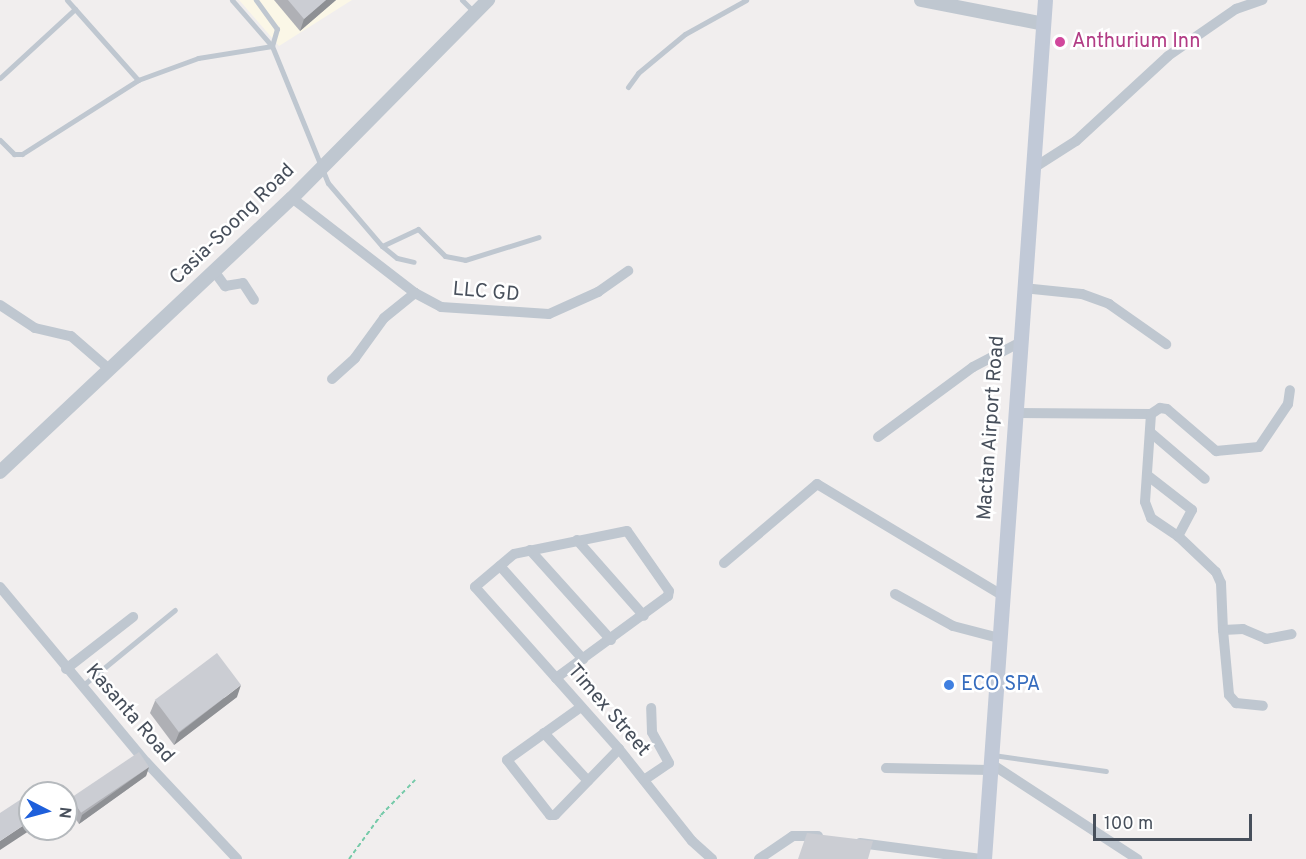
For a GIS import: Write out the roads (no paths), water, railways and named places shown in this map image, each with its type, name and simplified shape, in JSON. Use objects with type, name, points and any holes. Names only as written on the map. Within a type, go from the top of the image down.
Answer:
[{"type":"main road","name":"Mactan Airport Road","points":[[982,859],[1045,0]]},
{"type":"street","points":[[921,0],[1044,24]]},
{"type":"street","points":[[1032,169],[1076,141],[1168,56],[1236,9],[1262,0]]},
{"type":"street","name":"Casia-Soong Road","points":[[0,472],[292,198],[481,4]]},
{"type":"street","name":"LLC GD","points":[[292,198],[415,293],[441,307],[549,314],[598,292],[628,271]]},
{"type":"street","points":[[214,271],[225,286],[243,283],[254,300]]},
{"type":"street","points":[[1023,288],[1082,294],[1109,304],[1166,344]]},
{"type":"street","points":[[332,379],[355,358],[384,318],[415,293]]},
{"type":"street","points":[[0,305],[35,328],[71,336],[109,369]]},
{"type":"street","points":[[878,437],[973,367],[1019,343]]},
{"type":"street","points":[[1014,413],[1151,414],[1160,408],[1167,409],[1216,451],[1259,447],[1288,404],[1290,390]]},
{"type":"street","points":[[1151,414],[1147,475],[1148,512],[1178,536],[1219,577],[1229,695],[1236,703],[1263,706]]},
{"type":"street","points":[[1150,432],[1204,479]]},
{"type":"street","points":[[1147,475],[1192,510],[1178,536]]},
{"type":"street","points":[[724,563],[817,484],[1002,596]]},
{"type":"street","points":[[556,678],[583,659],[610,640],[644,616],[669,597],[669,591],[627,531],[514,554],[500,566],[583,659]]},
{"type":"street","points":[[577,540],[644,616]]},
{"type":"street","points":[[530,550],[610,640]]},
{"type":"street","name":"Timex Street","points":[[500,566],[475,587],[619,749],[692,841],[712,859]]},
{"type":"street","name":"Kasanta Road","points":[[0,587],[81,687],[237,859]]},
{"type":"street","points":[[895,594],[953,626],[999,638]]},
{"type":"street","points":[[66,669],[133,617]]},
{"type":"street","points":[[1223,630],[1243,629],[1266,639],[1292,634]]},
{"type":"street","points":[[581,707],[507,760],[550,814],[555,815],[619,749]]},
{"type":"street","points":[[644,780],[669,766],[652,732],[651,708]]},
{"type":"street","points":[[544,734],[588,781]]},
{"type":"street","points":[[886,768],[990,763],[1137,859]]},
{"type":"street","points":[[759,859],[793,836],[829,838]]},
{"type":"street","points":[[851,841],[982,859]]},
{"type":"lane","points":[[67,0],[138,80]]},
{"type":"lane","points":[[232,0],[272,46],[328,183],[382,246],[397,258],[414,262]]},
{"type":"lane","points":[[256,0],[277,29],[272,46]]},
{"type":"lane","points":[[462,0],[481,4]]},
{"type":"lane","points":[[628,87],[638,73],[685,34],[746,0]]},
{"type":"lane","points":[[0,78],[75,9]]},
{"type":"lane","points":[[0,140],[14,154],[22,154],[138,80],[198,58],[272,46]]},
{"type":"lane","points":[[382,246],[418,229],[445,256],[465,260],[540,237]]},
{"type":"lane","points":[[81,687],[175,610]]},
{"type":"lane","points":[[990,763],[1106,771]]},
{"type":"place","name":"Anthurium Inn","points":[[1060,42]]},
{"type":"place","name":"ECO SPA","points":[[949,685]]}]
